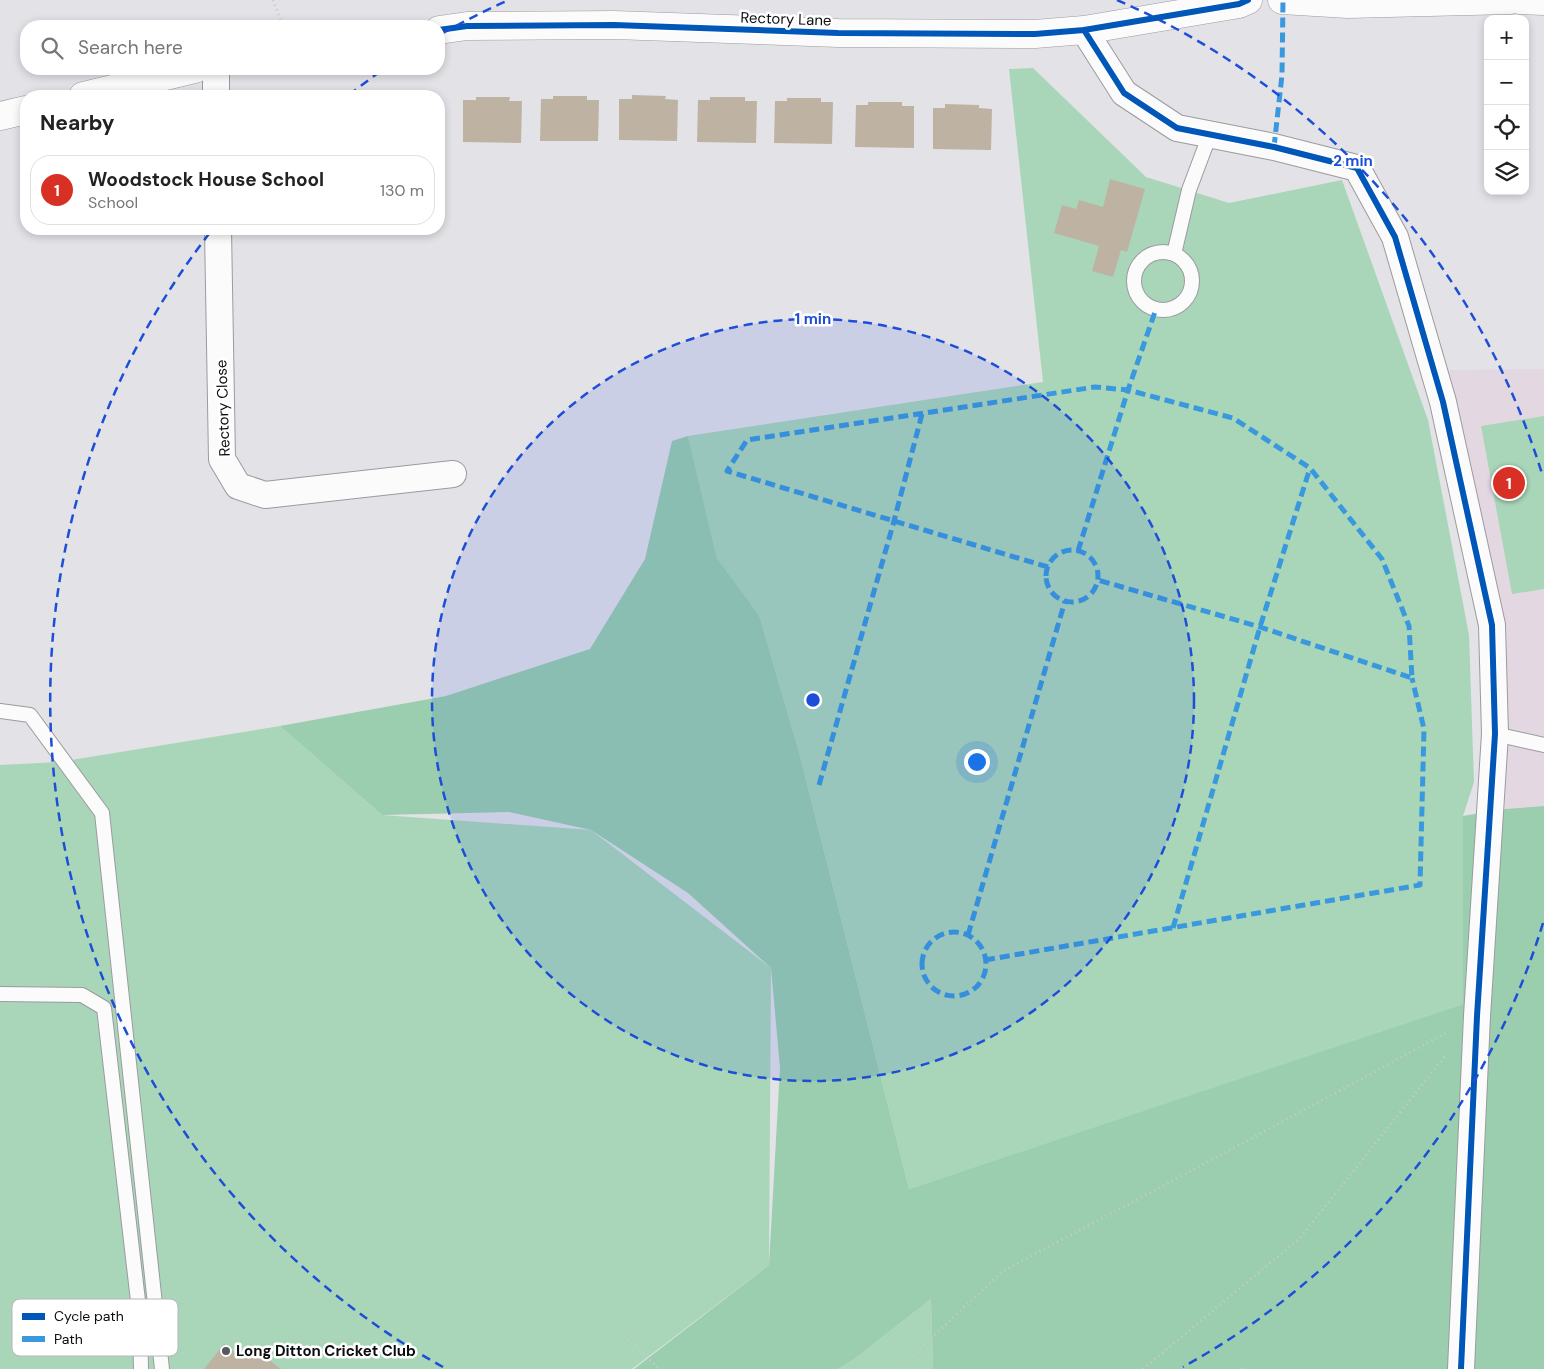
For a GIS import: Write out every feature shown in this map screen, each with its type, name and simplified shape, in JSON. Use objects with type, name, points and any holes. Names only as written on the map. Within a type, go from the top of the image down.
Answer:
[{"type":"street","points":[[1132,22],[1148,0]]},
{"type":"street","name":"Rectory Lane","points":[[445,29],[467,26],[614,25],[848,33],[1035,34],[1084,30],[1239,4],[1248,0]]},
{"type":"street","points":[[1282,0],[1348,4],[1510,0]]},
{"type":"street","points":[[1520,0],[1544,0]]},
{"type":"street","points":[[1084,30],[1124,92],[1177,128],[1274,147],[1357,168],[1395,237],[1443,402],[1492,624],[1495,734],[1477,1016],[1461,1369]]},
{"type":"street","points":[[108,90],[170,75]]},
{"type":"street","points":[[216,75],[216,90]]},
{"type":"street","points":[[0,116],[20,111]]},
{"type":"street","name":"Rectory Close","points":[[218,235],[222,459],[238,486],[265,495],[453,474]]},
{"type":"lane","points":[[1174,254],[1189,190],[1210,134]]},
{"type":"lane","points":[[1162,252],[1174,254],[1183,260],[1192,274],[1190,293],[1178,307],[1156,309],[1147,305],[1139,297],[1135,288],[1135,276],[1138,267],[1144,259],[1162,252]]},
{"type":"lane","points":[[0,710],[30,715],[102,813],[154,1299]]},
{"type":"lane","points":[[1495,734],[1544,745]]},
{"type":"lane","points":[[0,994],[82,995],[104,1008],[138,1299]]},
{"type":"lane","points":[[141,1356],[141,1369]]},
{"type":"lane","points":[[161,1356],[162,1369]]},
{"type":"path","points":[[273,0],[281,20]]},
{"type":"path","points":[[898,1369],[1003,1271],[1226,1153],[1477,1016]]},
{"type":"path","points":[[1143,1369],[1300,1238],[1446,1054]]},
{"type":"path","points":[[621,1332],[660,1369]]},
{"type":"shaded area","points":[[1544,369],[1544,806],[1505,809],[1500,596],[1448,370]]},
{"type":"green space","points":[[1033,68],[1146,177],[1229,203],[1342,180],[1428,420],[1469,635],[1474,782],[1463,816],[1463,1004],[909,1189],[799,752],[759,615],[717,558],[688,436],[1043,382],[1009,69]]},
{"type":"green space","points":[[1544,416],[1544,589],[1512,594],[1481,426]]},
{"type":"green space","points":[[688,436],[717,558],[759,615],[799,752],[909,1189],[1463,1004],[1463,816],[1505,809],[1544,806],[1544,1369],[933,1369],[931,1299],[853,1360],[838,1369],[634,1369],[769,1265],[780,1068],[771,968],[688,893],[591,830],[509,812],[382,815],[280,726],[446,696],[590,649],[645,559],[672,441]]},
{"type":"green space","points":[[280,726],[382,815],[591,830],[771,968],[769,1265],[632,1369],[0,1369],[0,765],[59,762]]},
{"type":"green space","points":[[931,1299],[933,1369],[838,1369],[853,1360]]},
{"type":"building","points":[[632,95],[666,96],[665,99],[678,100],[677,141],[619,140],[619,99],[632,99]]},
{"type":"building","points":[[553,96],[587,96],[587,100],[599,100],[598,141],[540,141],[541,99],[553,99]]},
{"type":"building","points":[[476,97],[510,97],[509,101],[522,101],[521,143],[463,142],[463,100],[476,100]]},
{"type":"building","points":[[710,97],[745,97],[745,101],[757,101],[756,143],[697,142],[698,100],[710,100]]},
{"type":"building","points":[[787,98],[821,98],[821,102],[833,102],[832,144],[774,143],[775,101],[787,101]]},
{"type":"building","points":[[868,102],[902,102],[902,106],[914,106],[914,148],[855,147],[856,105],[868,105]]},
{"type":"building","points":[[945,104],[979,105],[979,108],[992,109],[991,150],[933,149],[933,108],[945,108]]},
{"type":"building","points":[[1110,179],[1145,189],[1127,252],[1121,250],[1113,277],[1092,271],[1099,246],[1054,233],[1062,205],[1076,209],[1079,200],[1103,207]]},
{"type":"building","name":"Long Ditton Cricket Club","points":[[224,1344],[241,1357],[250,1345],[281,1369],[204,1369]]},
{"type":"marked path","points":[[1274,147],[1282,75],[1283,0]]},
{"type":"marked path","points":[[1078,551],[1128,390],[1156,309]]},
{"type":"marked path","points":[[1048,567],[727,471],[747,440],[1095,387],[1128,390],[1233,418],[1310,468],[1382,559],[1409,626],[1412,678],[1260,627],[1098,580]]},
{"type":"marked path","points":[[819,785],[894,521],[922,414]]},
{"type":"marked path","points":[[1173,928],[1260,627],[1310,468]]},
{"type":"marked path","points":[[1072,550],[1082,552],[1090,558],[1096,566],[1098,576],[1096,586],[1090,594],[1082,600],[1072,602],[1062,600],[1054,594],[1048,586],[1046,576],[1048,566],[1054,558],[1062,552],[1072,550]]},
{"type":"marked path","points":[[968,935],[1065,601]]},
{"type":"marked path","points":[[985,960],[1420,885],[1424,729],[1412,678]]},
{"type":"marked path","points":[[954,932],[972,938],[980,946],[986,964],[980,982],[972,990],[954,996],[936,990],[928,982],[922,964],[928,946],[936,938],[954,932]]},
{"type":"cycle path","points":[[445,29],[467,26],[614,25],[838,33],[1035,34],[1084,30],[1239,4],[1248,0]]},
{"type":"cycle path","points":[[1084,30],[1124,93],[1177,128],[1274,147],[1357,168],[1395,237],[1443,402],[1492,625],[1495,734],[1477,1016],[1461,1369]]},
{"type":"place","name":"Woodstock House School","points":[[1509,483]]},
{"type":"place","name":"Long Ditton Cricket Club","points":[[226,1351]]}]
